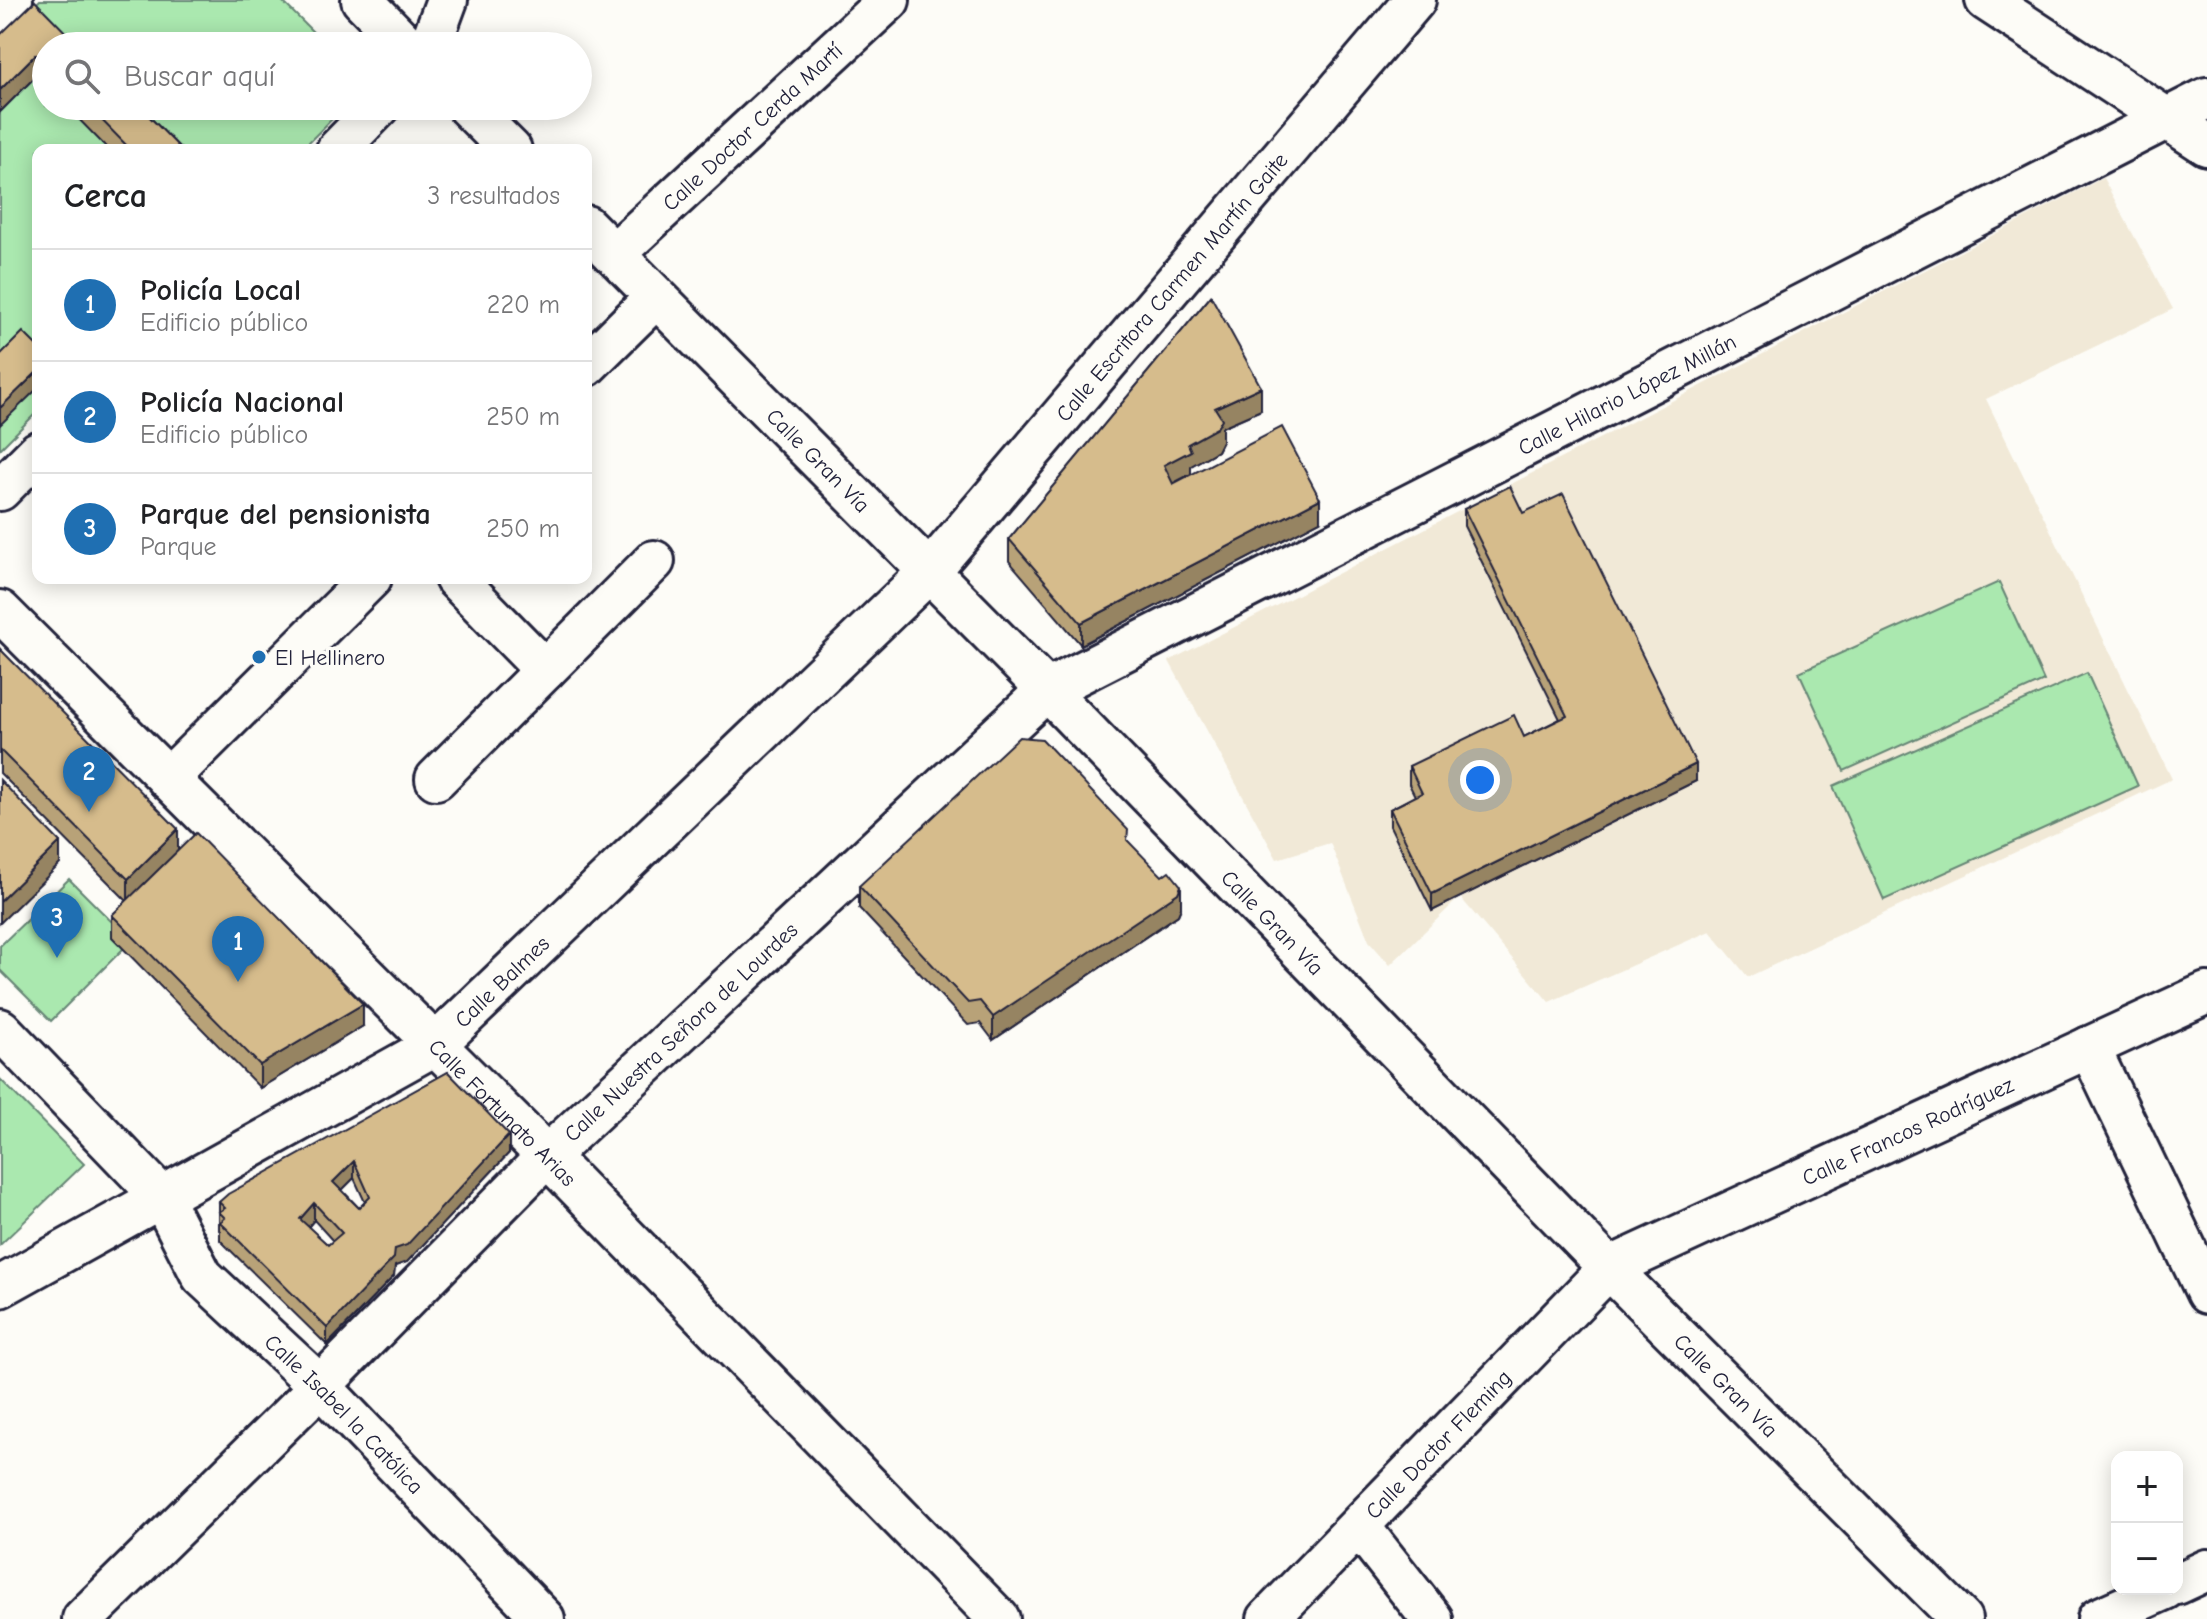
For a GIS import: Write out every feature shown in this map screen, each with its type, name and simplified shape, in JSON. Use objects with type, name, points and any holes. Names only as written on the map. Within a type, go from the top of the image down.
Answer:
[{"type":"street","points":[[0,12],[12,0]]},
{"type":"street","points":[[362,0],[393,32]]},
{"type":"street","points":[[435,32],[447,0]]},
{"type":"street","name":"Calle Doctor Cerda Martí","points":[[614,254],[889,0]]},
{"type":"street","name":"Calle Escritora Carmen Martín Gaite","points":[[929,572],[1415,0]]},
{"type":"street","points":[[1986,0],[2207,145]]},
{"type":"street","name":"Calle Hilario López Millán","points":[[1047,690],[2207,98]]},
{"type":"street","points":[[343,144],[366,120]]},
{"type":"street","points":[[481,120],[505,144]]},
{"type":"street","name":"Calle Gran Vía","points":[[592,232],[1047,690],[1609,1268],[1961,1619]]},
{"type":"street","points":[[592,360],[656,297]]},
{"type":"street","points":[[0,490],[32,458]]},
{"type":"street","points":[[436,779],[654,561]]},
{"type":"street","name":"Calle Balmes","points":[[0,1287],[435,1045],[929,572]]},
{"type":"street","points":[[168,779],[365,584]]},
{"type":"street","points":[[461,584],[545,670]]},
{"type":"street","name":"Calle Fortunato Arias","points":[[0,611],[547,1156],[999,1619]]},
{"type":"street","name":"Calle Nuestra Señora de Lourdes","points":[[86,1618],[547,1156],[1047,690]]},
{"type":"street","name":"Calle Francos Rodríguez","points":[[1609,1268],[2207,993]]},
{"type":"street","name":"Calle Isabel la Católica","points":[[0,1029],[161,1196],[202,1276],[320,1386],[544,1619]]},
{"type":"street","points":[[2089,1047],[2207,1293]]},
{"type":"street","name":"Calle Doctor Fleming","points":[[1268,1619],[1609,1268]]},
{"type":"street","points":[[1359,1526],[1432,1619]]},
{"type":"street","points":[[2183,1581],[2207,1570]]},
{"type":"street","points":[[2098,1619],[2152,1595]]},
{"type":"shaded area","points":[[2103,178],[2173,309],[1986,399],[2172,779],[1748,977],[1710,931],[1549,1002],[1460,897],[1390,965],[1369,941],[1330,843],[1277,859],[1169,661]]},
{"type":"green space","points":[[40,0],[281,0],[313,32],[32,32],[32,120],[331,120],[307,144],[32,144],[32,417],[0,449],[0,39]]},
{"type":"green space","points":[[1999,582],[2044,681],[1844,771],[1799,672]]},
{"type":"green space","points":[[2087,673],[2138,786],[1884,900],[1833,786]]},
{"type":"green space","points":[[69,879],[131,941],[51,1021],[0,970],[0,946]]},
{"type":"green space","points":[[0,1079],[84,1164],[0,1245]]},
{"type":"building","points":[[35,1],[65,32],[32,32],[32,58],[0,90],[0,35]]},
{"type":"building","points":[[102,120],[153,120],[176,144],[125,144]]},
{"type":"building","points":[[1211,296],[1261,387],[1215,408],[1222,419],[1217,428],[1188,444],[1191,451],[1164,465],[1173,484],[1282,427],[1320,499],[1081,623],[1009,539]]},
{"type":"building","points":[[23,332],[32,341],[32,377],[0,408],[0,355]]},
{"type":"building","points":[[1510,486],[1523,513],[1563,494],[1696,764],[1432,894],[1390,809],[1422,793],[1409,766],[1514,715],[1524,737],[1567,716],[1464,509]]},
{"type":"building","points":[[0,649],[178,829],[128,879],[0,750]]},
{"type":"building","points":[[1019,737],[1042,739],[1128,830],[1127,840],[1162,876],[1169,871],[1181,886],[1178,893],[993,1017],[980,1001],[968,1003],[859,886]]},
{"type":"building","points":[[0,780],[60,842],[0,901]]},
{"type":"building","points":[[196,833],[363,1004],[260,1065],[112,915]]},
{"type":"building","points":[[448,1072],[509,1135],[407,1245],[395,1249],[394,1258],[327,1328],[220,1222],[225,1218],[219,1212],[225,1208],[219,1202],[228,1194]],"holes":[[[354,1161],[370,1197],[359,1208],[333,1182]],[[314,1203],[342,1233],[328,1245],[300,1219]]]},
{"type":"place","name":"El Hellinero","points":[[259,657]]},
{"type":"place","name":"Policía Nacional","points":[[89,812]]},
{"type":"place","name":"Parque del pensionista","points":[[57,958]]},
{"type":"place","name":"Policía Local","points":[[238,982]]}]
